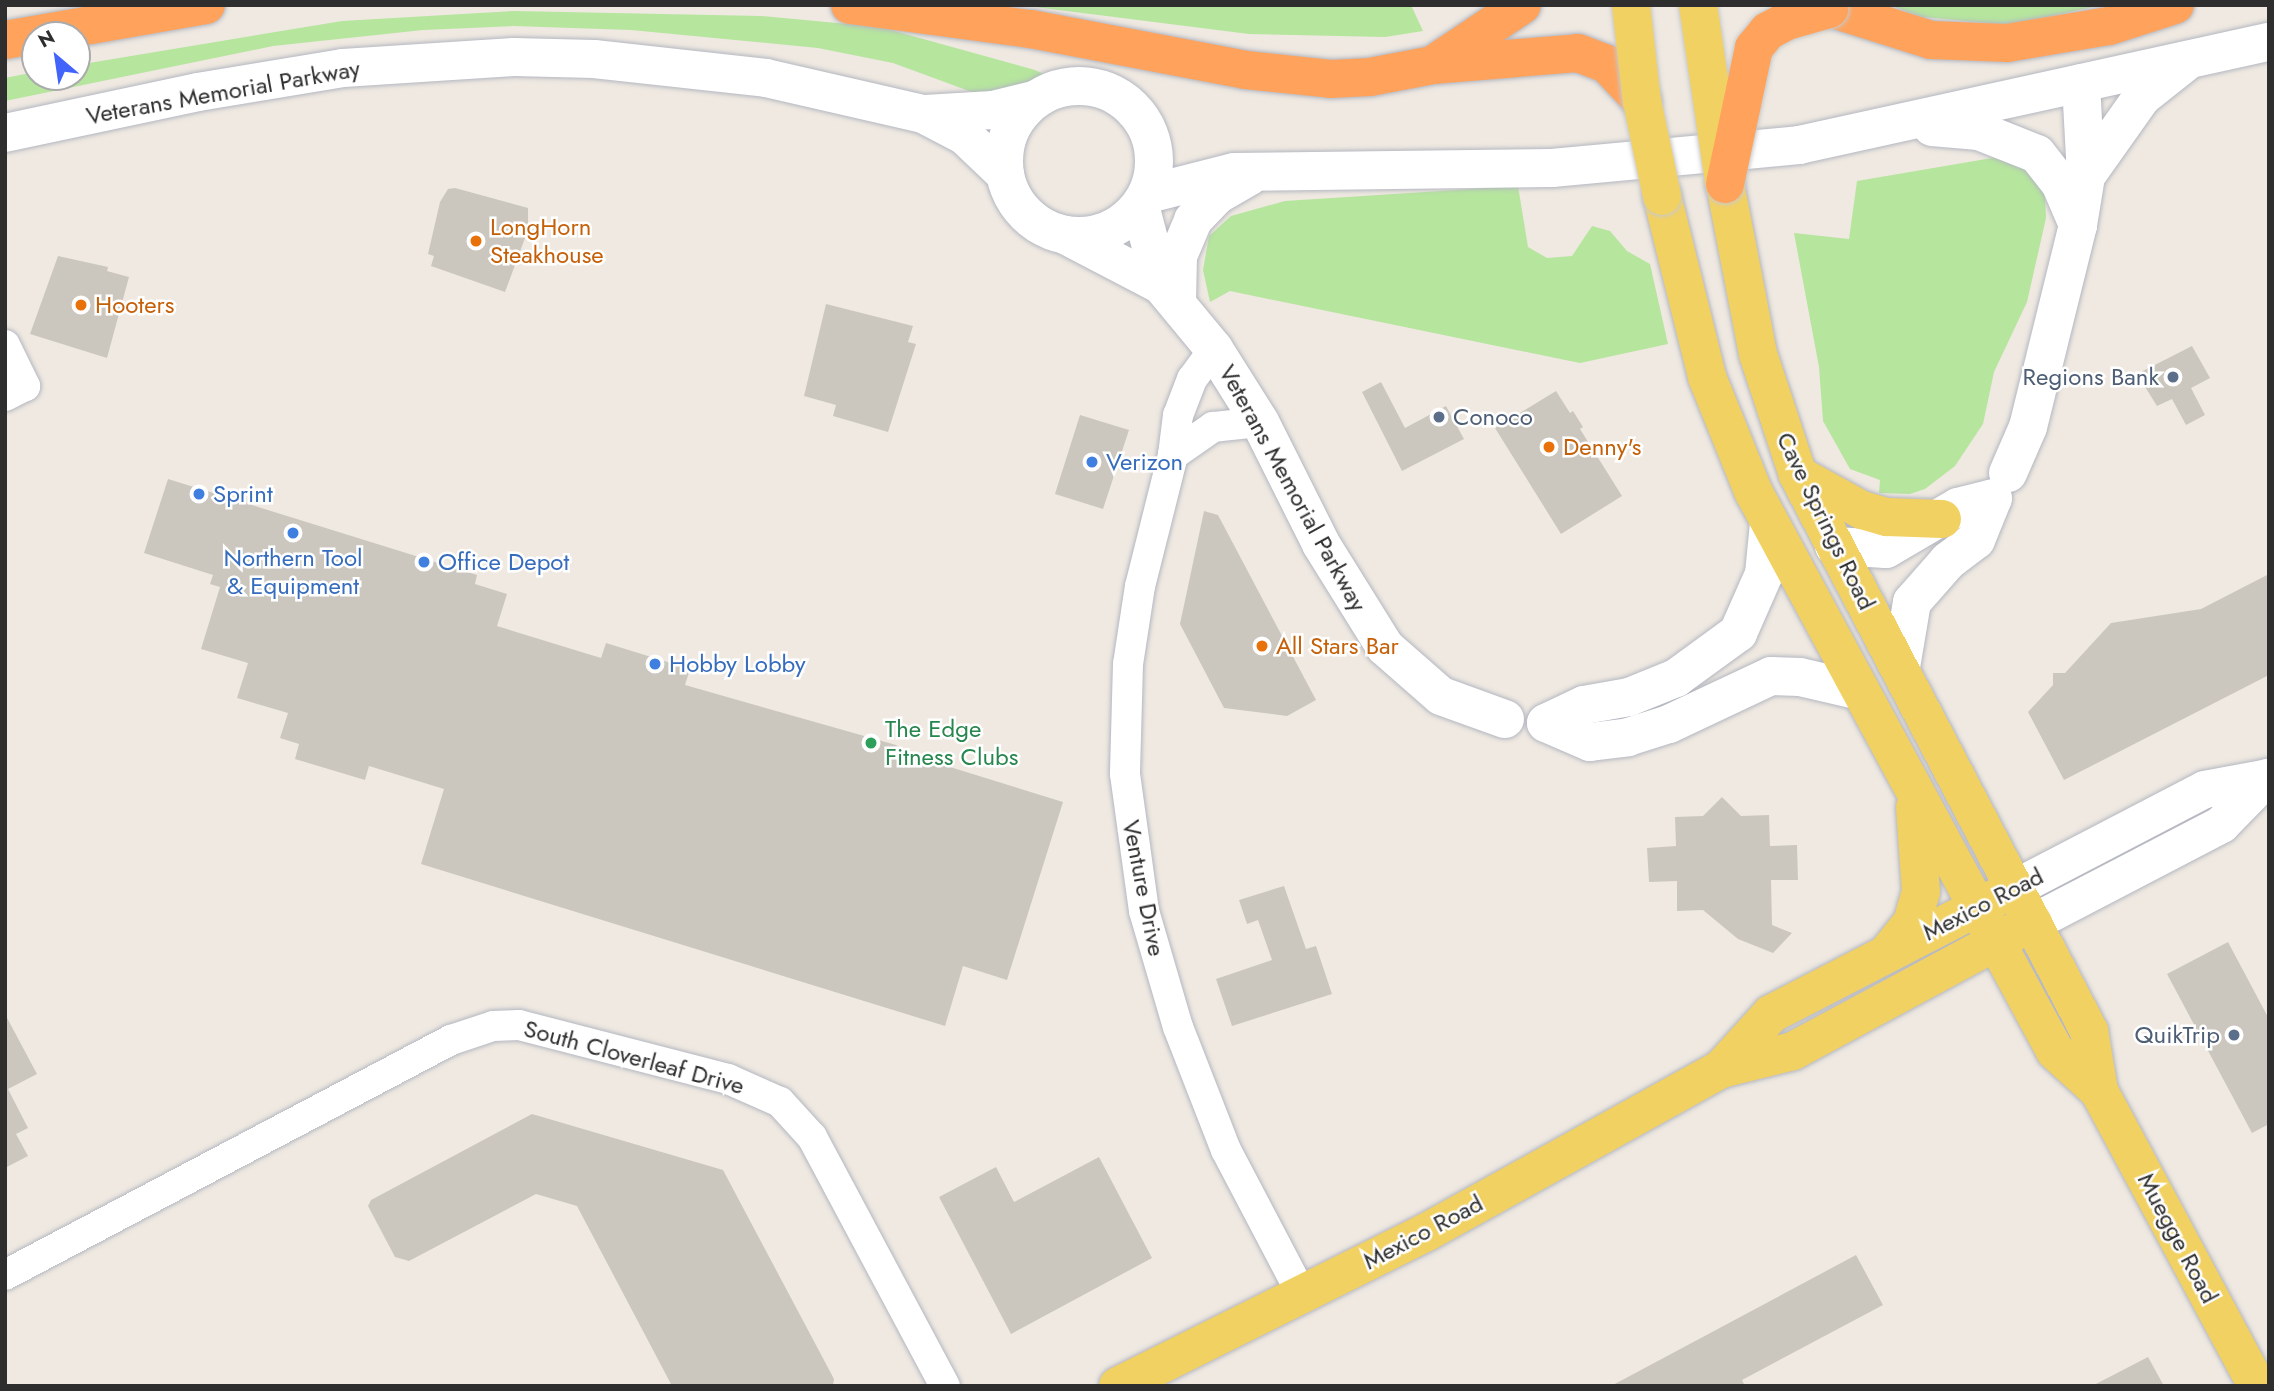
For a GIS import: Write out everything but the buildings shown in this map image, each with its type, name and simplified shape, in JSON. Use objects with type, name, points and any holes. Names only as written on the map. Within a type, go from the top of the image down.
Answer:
[{"type":"highway","points":[[5,40],[206,5]]},
{"type":"highway","points":[[850,5],[1031,29],[1277,75],[1370,77],[1433,65],[1578,53],[1607,64],[1642,101]]},
{"type":"highway","points":[[1433,65],[1522,5]]},
{"type":"highway","points":[[1725,184],[1754,48],[1768,31],[1787,21],[1824,7],[1931,40],[2007,43],[2109,26],[2175,5]]},
{"type":"main road","name":"Cave Springs Road","points":[[1631,5],[1642,101],[1662,196],[1707,377],[1769,523],[1977,907]]},
{"type":"main road","name":"Cave Springs Road","points":[[1698,5],[1725,184],[1758,355],[1798,475],[2033,922]]},
{"type":"main road","points":[[1144,199],[1246,171],[1586,166],[1799,145],[2081,83],[2196,54],[2269,42]]},
{"type":"main road","points":[[2086,176],[2142,97],[2196,54]]},
{"type":"main road","name":"Veterans Memorial Parkway","points":[[5,133],[273,78],[343,68],[514,57],[594,60],[766,78],[923,114],[965,136],[1004,174]]},
{"type":"main road","points":[[1900,667],[1912,602],[1948,561],[1976,540],[2031,415],[2078,225],[2086,176],[2081,83]]},
{"type":"main road","points":[[923,114],[993,110],[1034,100],[1056,88],[1082,85],[1106,90],[1128,103],[1148,131],[1192,157],[1246,171]]},
{"type":"main road","points":[[1034,100],[1016,118],[1006,141],[1004,174],[1023,211],[1041,227],[1065,235],[1090,236],[1113,228],[1144,199],[1155,170],[1148,131]]},
{"type":"main road","points":[[1899,124],[1979,131],[2037,154],[2060,183],[2078,225]]},
{"type":"main road","points":[[1169,294],[1178,257],[1193,220],[1246,171]]},
{"type":"main road","name":"Veterans Memorial Parkway","points":[[1144,199],[1169,294]]},
{"type":"main road","name":"Veterans Memorial Parkway","points":[[1065,235],[1169,294],[1214,349],[1260,422],[1321,544],[1385,646],[1441,696],[1505,719]]},
{"type":"main road","points":[[1798,475],[1863,510],[1888,517],[1942,519]]},
{"type":"main road","points":[[1834,546],[1886,549],[2001,485]]},
{"type":"main road","points":[[1546,723],[1584,705],[1629,697],[1676,678],[1738,633],[1764,574],[1769,523]]},
{"type":"main road","name":"Veterans Memorial Parkway","points":[[1546,723],[1590,743],[1628,737],[1669,724],[1771,676],[1800,677],[1860,691]]},
{"type":"main road","points":[[1888,952],[1912,923],[1921,892],[1914,792]]},
{"type":"main road","name":"Mexico Road","points":[[1721,1069],[1771,1014],[2014,888]]},
{"type":"main road","name":"Muegge Road","points":[[1977,907],[2055,1051],[2099,1091]]},
{"type":"main road","name":"Mexico Road","points":[[1118,1386],[1427,1232],[1721,1069],[1793,1051],[2033,922]]},
{"type":"main road","name":"Muegge Road","points":[[2033,922],[2089,1031],[2099,1091],[2257,1386]]},
{"type":"street","points":[[5,345],[25,386],[5,396]]},
{"type":"street","name":"Venture Drive","points":[[1214,349],[1192,379],[1178,415],[1173,455],[1140,586],[1128,664],[1124,746],[1130,825],[1144,911],[1196,1082],[1226,1150],[1302,1295]]},
{"type":"street","points":[[1173,455],[1213,427],[1260,422]]},
{"type":"street","name":"Veterans Memorial Parkway","points":[[1505,719],[1546,723]]},
{"type":"street","name":"Mexico Road","points":[[2014,888],[2204,789],[2268,777]]},
{"type":"street","name":"Mexico Road","points":[[2033,922],[2221,824],[2268,777]]},
{"type":"street","name":"South Cloverleaf Drive","points":[[5,1275],[451,1040],[493,1026],[519,1025],[728,1079],[780,1102],[812,1137],[945,1386]]},
{"type":"green space","points":[[1019,5],[1411,5],[1423,31],[1385,37],[1249,34]]},
{"type":"green space","points":[[2102,5],[2010,25],[1922,17],[1895,7]]},
{"type":"green space","points":[[514,11],[761,16],[880,27],[1035,70],[1069,86],[1023,97],[988,98],[893,63],[818,48],[631,30],[514,26],[423,30],[273,46],[91,83],[91,63],[342,21]]},
{"type":"green space","points":[[21,75],[21,91],[54,91],[5,101],[5,78]]},
{"type":"green space","points":[[1992,158],[2022,160],[2045,195],[2046,218],[2027,302],[1994,372],[1983,424],[1955,466],[1925,489],[1910,494],[1879,493],[1880,480],[1850,469],[1823,421],[1819,367],[1794,233],[1849,239],[1857,181]]},
{"type":"green space","points":[[1518,186],[1528,247],[1547,258],[1572,256],[1592,226],[1610,231],[1627,251],[1650,264],[1668,344],[1580,363],[1230,291],[1210,302],[1203,270],[1209,236],[1231,216],[1285,201]]},
{"type":"place","name":"LongHorn Steakhouse","points":[[476,241]]},
{"type":"place","name":"Hooters","points":[[81,305]]},
{"type":"place","name":"Regions Bank","points":[[2173,377]]},
{"type":"place","name":"Conoco","points":[[1439,417]]},
{"type":"place","name":"Denny's","points":[[1549,447]]},
{"type":"place","name":"Verizon","points":[[1092,462]]},
{"type":"place","name":"Sprint","points":[[199,494]]},
{"type":"place","name":"Northern Tool & Equipment","points":[[293,533]]},
{"type":"place","name":"Office Depot","points":[[424,562]]},
{"type":"place","name":"All Stars Bar","points":[[1262,646]]},
{"type":"place","name":"Hobby Lobby","points":[[655,664]]},
{"type":"place","name":"The Edge Fitness Clubs","points":[[871,743]]},
{"type":"place","name":"QuikTrip","points":[[2234,1035]]}]
